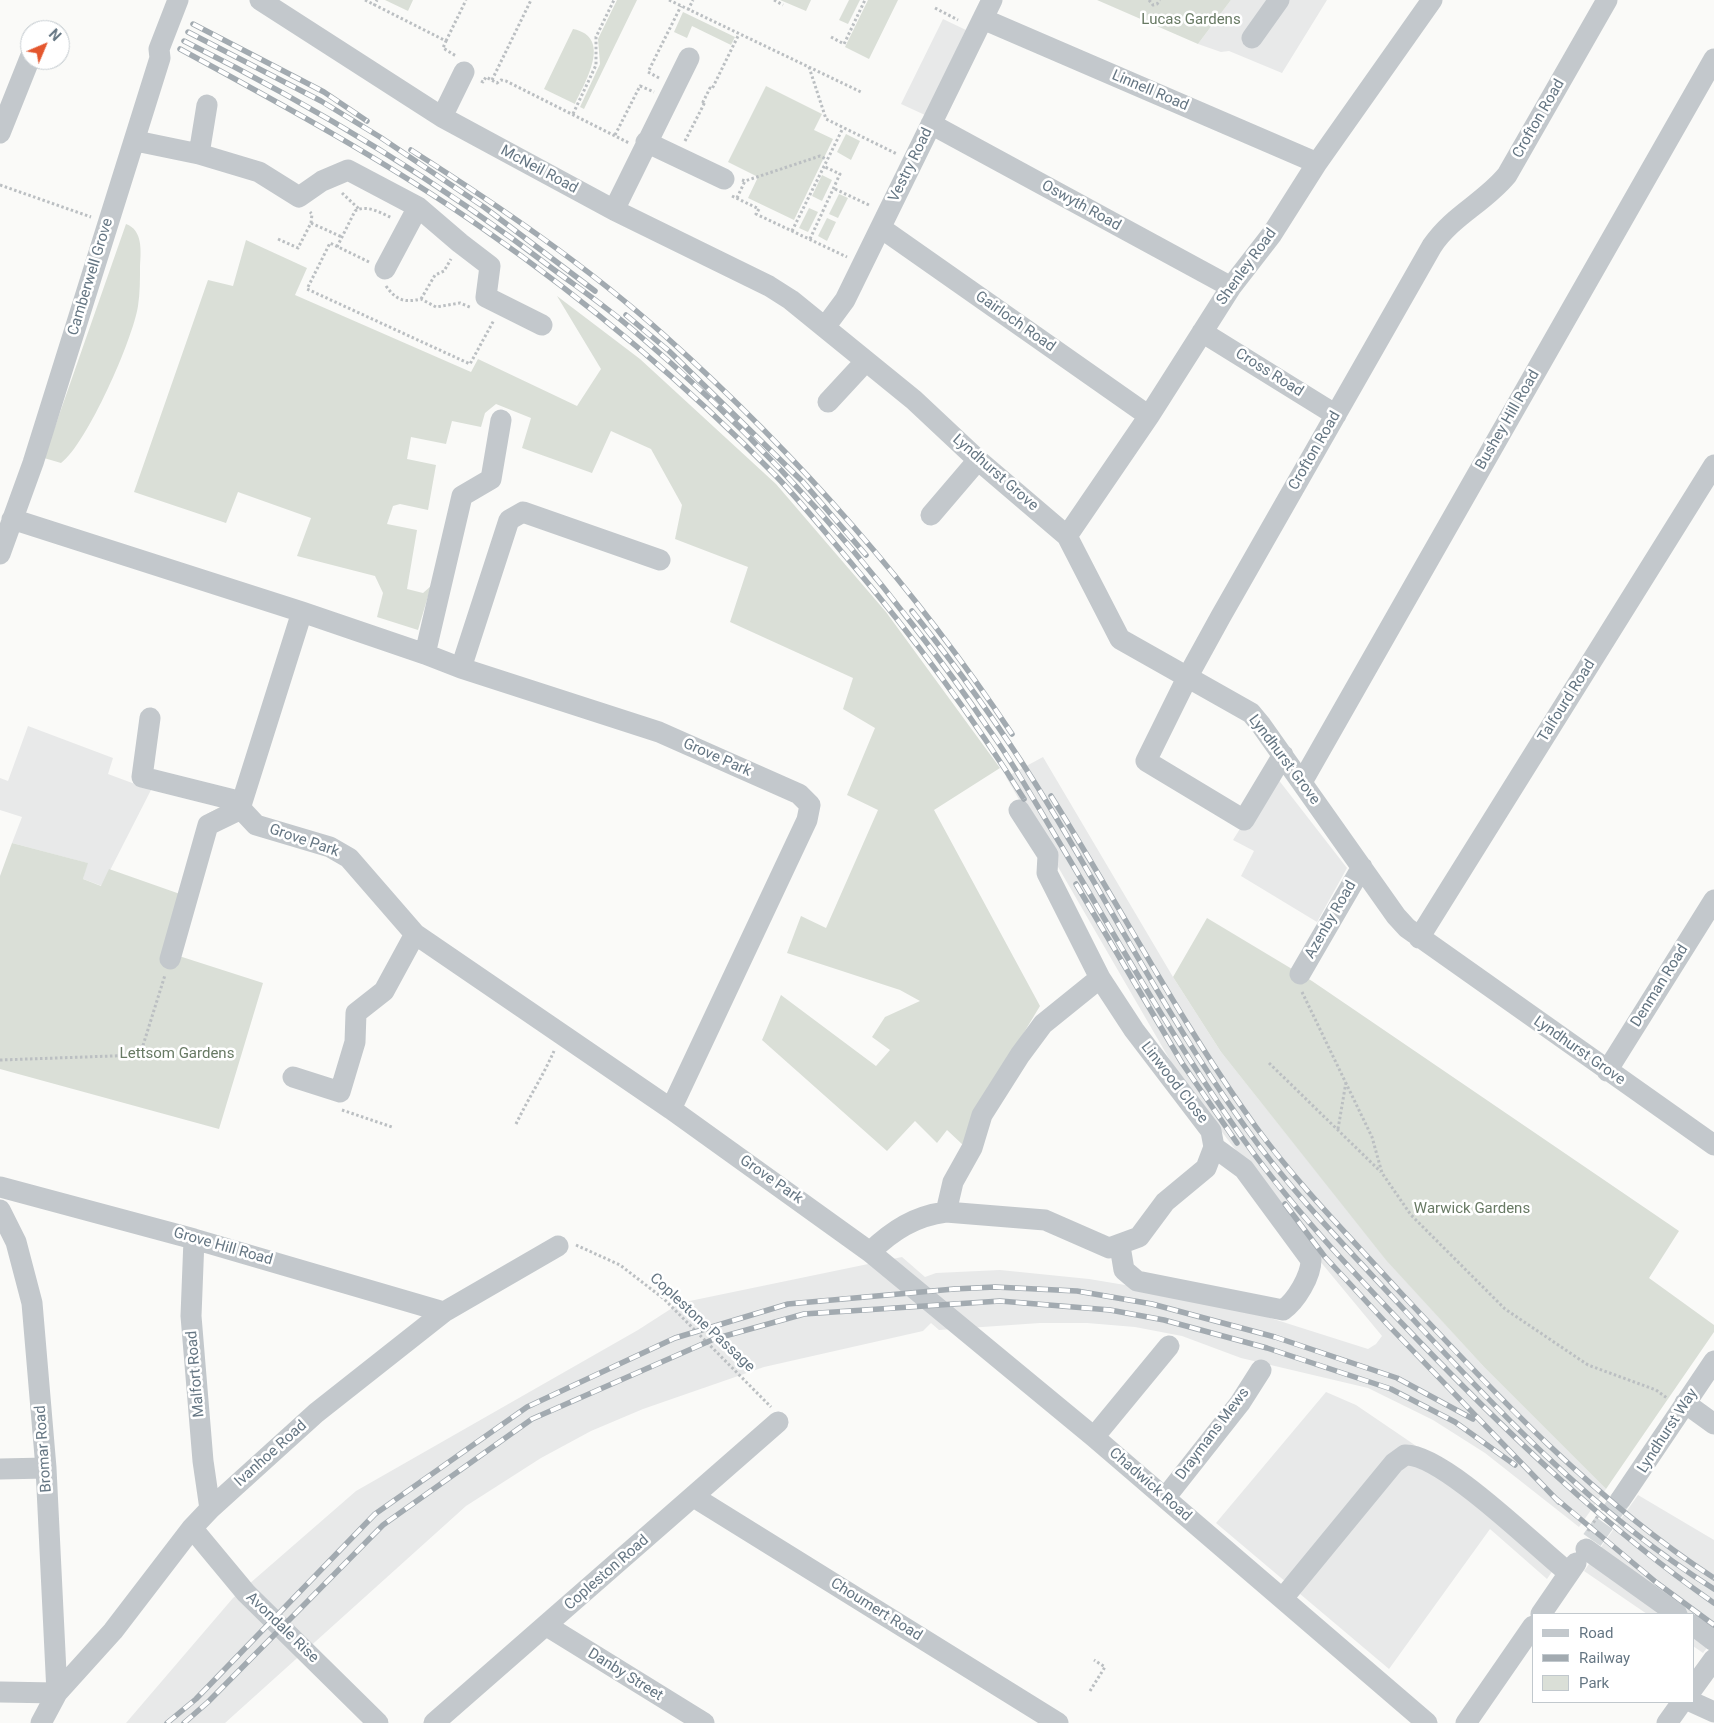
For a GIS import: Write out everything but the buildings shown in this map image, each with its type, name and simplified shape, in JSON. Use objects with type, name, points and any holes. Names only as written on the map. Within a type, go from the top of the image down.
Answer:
[{"type":"street","name":"Camberwell Grove","points":[[0,554],[33,463],[136,140],[160,58],[159,49],[178,0]]},
{"type":"street","name":"McNeil Road","points":[[260,0],[442,116],[614,210],[769,286],[791,300],[825,327]]},
{"type":"street","points":[[1252,38],[1279,0]]},
{"type":"street","name":"Shenley Road","points":[[1067,536],[1149,416],[1231,287],[1272,234],[1318,164],[1432,0]]},
{"type":"street","name":"Crofton Road","points":[[1283,756],[1244,820],[1146,761],[1188,676],[1441,232],[1464,210],[1498,186],[1507,175],[1607,0]]},
{"type":"street","name":"Linnell Road","points":[[987,10],[1318,164]]},
{"type":"street","name":"Vestry Road","points":[[825,327],[845,300],[987,10]]},
{"type":"street","points":[[614,210],[689,58]]},
{"type":"street","name":"Bushey Hill Road","points":[[1302,782],[1714,59]]},
{"type":"street","points":[[0,133],[25,70]]},
{"type":"street","points":[[442,116],[464,72]]},
{"type":"street","points":[[198,154],[207,105]]},
{"type":"street","name":"Oswyth Road","points":[[931,124],[1231,287]]},
{"type":"street","points":[[136,140],[198,154],[258,172],[299,197],[322,181],[348,170],[418,207],[490,266],[489,305],[542,324]]},
{"type":"street","points":[[644,147],[727,187]]},
{"type":"street","points":[[385,269],[418,207]]},
{"type":"street","name":"Gairloch Road","points":[[881,228],[1149,416]]},
{"type":"street","name":"Lyndhurst Grove","points":[[825,327],[865,362],[914,400],[978,460],[1067,536],[1120,639],[1251,713],[1396,916],[1419,938],[1714,1145]]},
{"type":"street","name":"Cross Road","points":[[1202,332],[1336,414]]},
{"type":"street","points":[[828,402],[865,362]]},
{"type":"street","points":[[425,654],[462,496],[491,479],[501,420]]},
{"type":"street","points":[[931,515],[978,460]]},
{"type":"street","name":"Talfourd Road","points":[[1419,938],[1714,465]]},
{"type":"street","points":[[461,668],[509,520],[516,516],[524,512],[660,560]]},
{"type":"street","name":"Grove Park","points":[[12,519],[302,612],[461,668],[659,732],[799,794],[810,805],[807,820],[671,1109]]},
{"type":"street","points":[[170,959],[208,825],[242,806],[302,612]]},
{"type":"street","points":[[150,718],[142,777],[242,806]]},
{"type":"street","name":"Grove Park","points":[[242,806],[256,825],[330,848],[349,858],[415,934],[671,1109],[876,1256]]},
{"type":"street","name":"Linwood Close","points":[[1019,810],[1048,855],[1047,873],[1100,978],[1134,1030],[1211,1131],[1214,1147]]},
{"type":"street","name":"Azenby Road","points":[[1300,974],[1362,866]]},
{"type":"street","name":"Denman Road","points":[[1607,1071],[1714,900]]},
{"type":"street","points":[[293,1077],[340,1092],[355,1042],[356,1013],[384,991],[415,934]]},
{"type":"street","points":[[946,1212],[954,1182],[972,1148],[982,1115],[1020,1055],[1043,1024],[1100,978]]},
{"type":"street","points":[[876,1256],[896,1229],[910,1221],[931,1214],[946,1212],[1045,1220],[1109,1248],[1120,1246],[1139,1237],[1165,1202],[1206,1168],[1214,1147],[1244,1169],[1311,1260],[1311,1269],[1290,1305],[1284,1310],[1137,1281],[1124,1270],[1120,1246]]},
{"type":"street","name":"Grove Hill Road","points":[[0,1188],[194,1239],[444,1312]]},
{"type":"street","name":"Bromar Road","points":[[0,1210],[16,1242],[32,1303],[46,1468],[57,1693]]},
{"type":"street","name":"Malfort Road","points":[[194,1239],[191,1316],[203,1462],[210,1509]]},
{"type":"street","name":"Ivanhoe Road","points":[[41,1723],[57,1693],[113,1631],[192,1528],[210,1509],[316,1413],[444,1312],[558,1246]]},
{"type":"street","name":"Chadwick Road","points":[[876,1256],[1094,1436],[1427,1723]]},
{"type":"street","points":[[1094,1436],[1170,1346]]},
{"type":"street","name":"Lyndhurst Way","points":[[1621,1499],[1677,1402],[1714,1362]]},
{"type":"street","name":"Draymans Mews","points":[[1165,1498],[1240,1403],[1261,1370]]},
{"type":"street","points":[[1677,1402],[1714,1424]]},
{"type":"street","name":"Copleston Road","points":[[434,1723],[694,1496],[774,1413]]},
{"type":"street","points":[[1283,1598],[1394,1463],[1405,1455],[1420,1457],[1462,1484],[1504,1516],[1569,1574]]},
{"type":"street","points":[[0,1469],[46,1468]]},
{"type":"street","name":"Choumert Road","points":[[694,1496],[1058,1723]]},
{"type":"street","name":"Avondale Rise","points":[[192,1528],[246,1593],[378,1723]]},
{"type":"street","points":[[1542,1613],[1589,1545],[1676,1613]]},
{"type":"street","name":"Danby Street","points":[[547,1626],[704,1723]]},
{"type":"street","points":[[1466,1723],[1532,1627]]},
{"type":"street","points":[[1694,1627],[1714,1641]]},
{"type":"street","points":[[1694,1687],[1714,1659]]},
{"type":"street","points":[[0,1692],[57,1693]]},
{"type":"street","points":[[1667,1723],[1681,1703]]},
{"type":"street","points":[[1694,1703],[1714,1712]]},
{"type":"path","points":[[365,0],[446,41]]},
{"type":"path","points":[[374,6],[377,0]]},
{"type":"path","points":[[466,0],[443,48],[456,56],[457,61],[454,67],[483,82],[486,77],[497,83],[501,80],[506,81],[615,135],[644,147]]},
{"type":"path","points":[[492,80],[531,0]]},
{"type":"path","points":[[573,114],[596,66],[596,37],[614,0]]},
{"type":"path","points":[[669,0],[861,92]]},
{"type":"path","points":[[688,10],[693,0]]},
{"type":"path","points":[[774,0],[783,4]]},
{"type":"path","points":[[831,37],[844,44],[865,0]]},
{"type":"path","points":[[1149,0],[1153,5],[1158,4],[1160,0]]},
{"type":"path","points":[[615,135],[640,86],[655,92],[662,79],[648,72],[681,6]]},
{"type":"path","points":[[935,8],[958,20]]},
{"type":"path","points":[[684,142],[739,34]]},
{"type":"path","points":[[809,66],[826,119],[893,152]]},
{"type":"path","points":[[792,231],[843,128]]},
{"type":"path","points":[[810,239],[840,174],[823,166]]},
{"type":"path","points":[[0,185],[108,223]]},
{"type":"path","points":[[727,187],[759,208],[756,214],[862,265]]},
{"type":"path","points":[[834,189],[858,200]]},
{"type":"path","points":[[278,239],[298,248],[311,223],[312,214],[299,197]]},
{"type":"path","points":[[337,247],[355,211],[359,209],[375,210],[408,226]]},
{"type":"path","points":[[311,223],[342,237]]},
{"type":"path","points":[[330,243],[337,247],[385,269],[381,278],[392,295],[408,302],[421,299],[436,307],[460,303],[489,305],[470,364],[307,289],[330,243]]},
{"type":"path","points":[[421,299],[435,275],[444,271],[460,243]]},
{"type":"path","points":[[0,1060],[140,1055],[170,959]]},
{"type":"path","points":[[1300,974],[1301,990],[1372,1137],[1382,1174]]},
{"type":"path","points":[[516,1124],[530,1094],[540,1082],[561,1034]]},
{"type":"path","points":[[1269,1063],[1382,1174],[1411,1215],[1505,1309],[1588,1366],[1656,1390],[1677,1402]]},
{"type":"path","points":[[1338,1129],[1347,1082]]},
{"type":"path","points":[[340,1092],[339,1109],[392,1127]]},
{"type":"path","name":"Coplestone Passage","points":[[558,1246],[576,1245],[586,1247],[620,1264],[664,1299],[774,1413]]},
{"type":"path","points":[[1090,1691],[1105,1667],[1094,1660]]},
{"type":"shaded area","points":[[1231,0],[1327,0],[1282,73],[1229,51],[1221,52],[1198,44]]},
{"type":"shaded area","points":[[943,19],[966,30],[925,115],[901,104]]},
{"type":"shaded area","points":[[28,726],[113,758],[108,774],[151,790],[102,886],[83,879],[87,863],[12,843],[22,817],[0,810],[0,778],[8,781]]},
{"type":"shaded area","points":[[1043,757],[1173,977],[1221,1052],[1387,1260],[1484,1367],[1606,1489],[1579,1527],[1485,1453],[1433,1420],[1368,1388],[1241,1358],[1182,1336],[1135,1327],[1087,1323],[1040,1323],[939,1330],[931,1323],[923,1331],[764,1367],[643,1409],[591,1431],[541,1458],[466,1506],[225,1723],[126,1723],[233,1598],[356,1491],[638,1330],[680,1303],[902,1257],[925,1277],[936,1273],[1000,1270],[1089,1279],[1137,1287],[1264,1316],[1368,1349],[1376,1344],[1382,1336],[1319,1260],[1178,1074],[1006,777]]},
{"type":"shaded area","points":[[1274,774],[1347,868],[1317,922],[1241,876],[1254,851],[1233,840]]},
{"type":"shaded area","points":[[1326,1392],[1356,1405],[1478,1488],[1560,1560],[1547,1579],[1490,1529],[1389,1669],[1216,1523]]},
{"type":"shaded area","points":[[1638,1495],[1714,1540],[1714,1639],[1703,1653],[1694,1647],[1694,1613],[1646,1613],[1584,1571]]},
{"type":"green space","points":[[385,0],[413,0],[408,11]]},
{"type":"green space","points":[[617,0],[637,0],[584,109],[580,107],[600,64],[598,39]]},
{"type":"green space","points":[[780,0],[811,0],[806,11]]},
{"type":"green space","points":[[849,0],[860,0],[848,24],[839,20]]},
{"type":"green space","points":[[868,0],[898,0],[869,59],[845,47]]},
{"type":"green space","name":"Lucas Gardens","points":[[1097,0],[1231,0],[1198,44]]},
{"type":"green space","points":[[683,12],[735,37],[731,45],[692,26],[687,38],[674,32]]},
{"type":"green space","points":[[573,29],[585,34],[592,41],[594,50],[589,73],[575,104],[544,89]]},
{"type":"green space","points":[[766,86],[822,114],[814,130],[833,139],[794,220],[748,198],[758,177],[728,162]]},
{"type":"green space","points":[[846,134],[860,141],[851,160],[837,152]]},
{"type":"green space","points":[[822,175],[832,180],[822,201],[812,196]]},
{"type":"green space","points":[[839,194],[848,198],[838,218],[829,214]]},
{"type":"green space","points":[[809,208],[818,212],[808,232],[799,228]]},
{"type":"green space","points":[[827,218],[836,222],[827,241],[818,236]]},
{"type":"green space","points":[[126,224],[136,231],[140,242],[141,254],[138,306],[128,342],[95,414],[72,452],[61,463],[44,458]]},
{"type":"green space","points":[[246,240],[307,268],[295,295],[471,372],[478,359],[577,406],[601,369],[557,296],[640,359],[776,484],[886,612],[1000,768],[934,810],[1040,1006],[977,1110],[963,1145],[947,1130],[937,1143],[915,1121],[887,1151],[762,1040],[781,995],[876,1066],[890,1050],[872,1037],[885,1017],[920,1001],[900,990],[787,953],[801,916],[826,928],[878,810],[847,795],[875,728],[843,709],[853,678],[730,622],[748,567],[675,539],[682,505],[651,449],[611,431],[592,473],[522,448],[531,418],[496,404],[485,413],[481,427],[452,421],[446,444],[411,437],[407,459],[436,465],[428,510],[400,504],[393,506],[387,524],[417,530],[407,589],[423,593],[431,586],[418,630],[377,617],[383,593],[375,576],[297,556],[311,518],[238,492],[226,523],[134,492],[208,280],[233,286]]},
{"type":"green space","name":"Lettsom Gardens","points":[[220,807],[179,956],[263,983],[219,1129],[0,1069],[0,876],[12,843],[88,863],[83,879],[101,886],[109,869],[180,894],[207,814]]},
{"type":"green space","name":"Warwick Gardens","points":[[1207,918],[1312,981],[1679,1231],[1649,1278],[1714,1325],[1714,1332],[1606,1489],[1484,1367],[1386,1260],[1221,1052],[1173,977]]},
{"type":"tunnel","points":[[1592,1540],[1621,1499]]},
{"type":"railway","points":[[193,24],[324,92],[367,121]]},
{"type":"railway","points":[[188,32],[321,101],[380,137],[484,207],[595,291]]},
{"type":"railway","points":[[184,41],[328,119],[374,146],[465,205],[623,322],[672,364],[746,435],[851,549],[884,588],[962,690],[1014,766],[1186,1054],[1254,1154],[1298,1209],[1415,1337],[1485,1409],[1596,1511],[1634,1543],[1714,1603]]},
{"type":"railway","points":[[180,49],[334,134],[446,203],[560,285],[671,376],[776,476],[847,558],[895,616],[940,676],[983,736],[1024,799]]},
{"type":"railway","points":[[411,150],[477,193],[573,261],[635,310],[713,380],[761,427],[851,524],[935,626],[1012,734]]},
{"type":"railway","points":[[626,315],[669,351],[803,482],[866,555]]},
{"type":"railway","points":[[912,611],[945,653],[1021,761],[1163,1001],[1217,1086],[1263,1151],[1299,1195],[1433,1341],[1546,1456],[1627,1527],[1714,1589]]},
{"type":"railway","points":[[1051,796],[1176,1005],[1228,1087],[1256,1127],[1290,1170],[1436,1331],[1548,1445],[1628,1515],[1670,1548],[1714,1578]]},
{"type":"railway","points":[[1076,884],[1182,1063],[1237,1143]]},
{"type":"railway","points":[[1285,1204],[1325,1257],[1559,1502]]},
{"type":"railway","points":[[167,1723],[196,1699],[375,1514],[527,1407],[675,1338],[788,1304],[995,1287],[1077,1291],[1152,1304],[1275,1337],[1397,1378],[1473,1419]]},
{"type":"railway","points":[[184,1723],[208,1702],[383,1525],[532,1419],[714,1339],[804,1314],[1000,1301],[1110,1310],[1164,1320],[1267,1348],[1391,1389],[1455,1422],[1515,1465]]},
{"type":"railway","points":[[1554,1497],[1657,1583],[1714,1625]]}]
